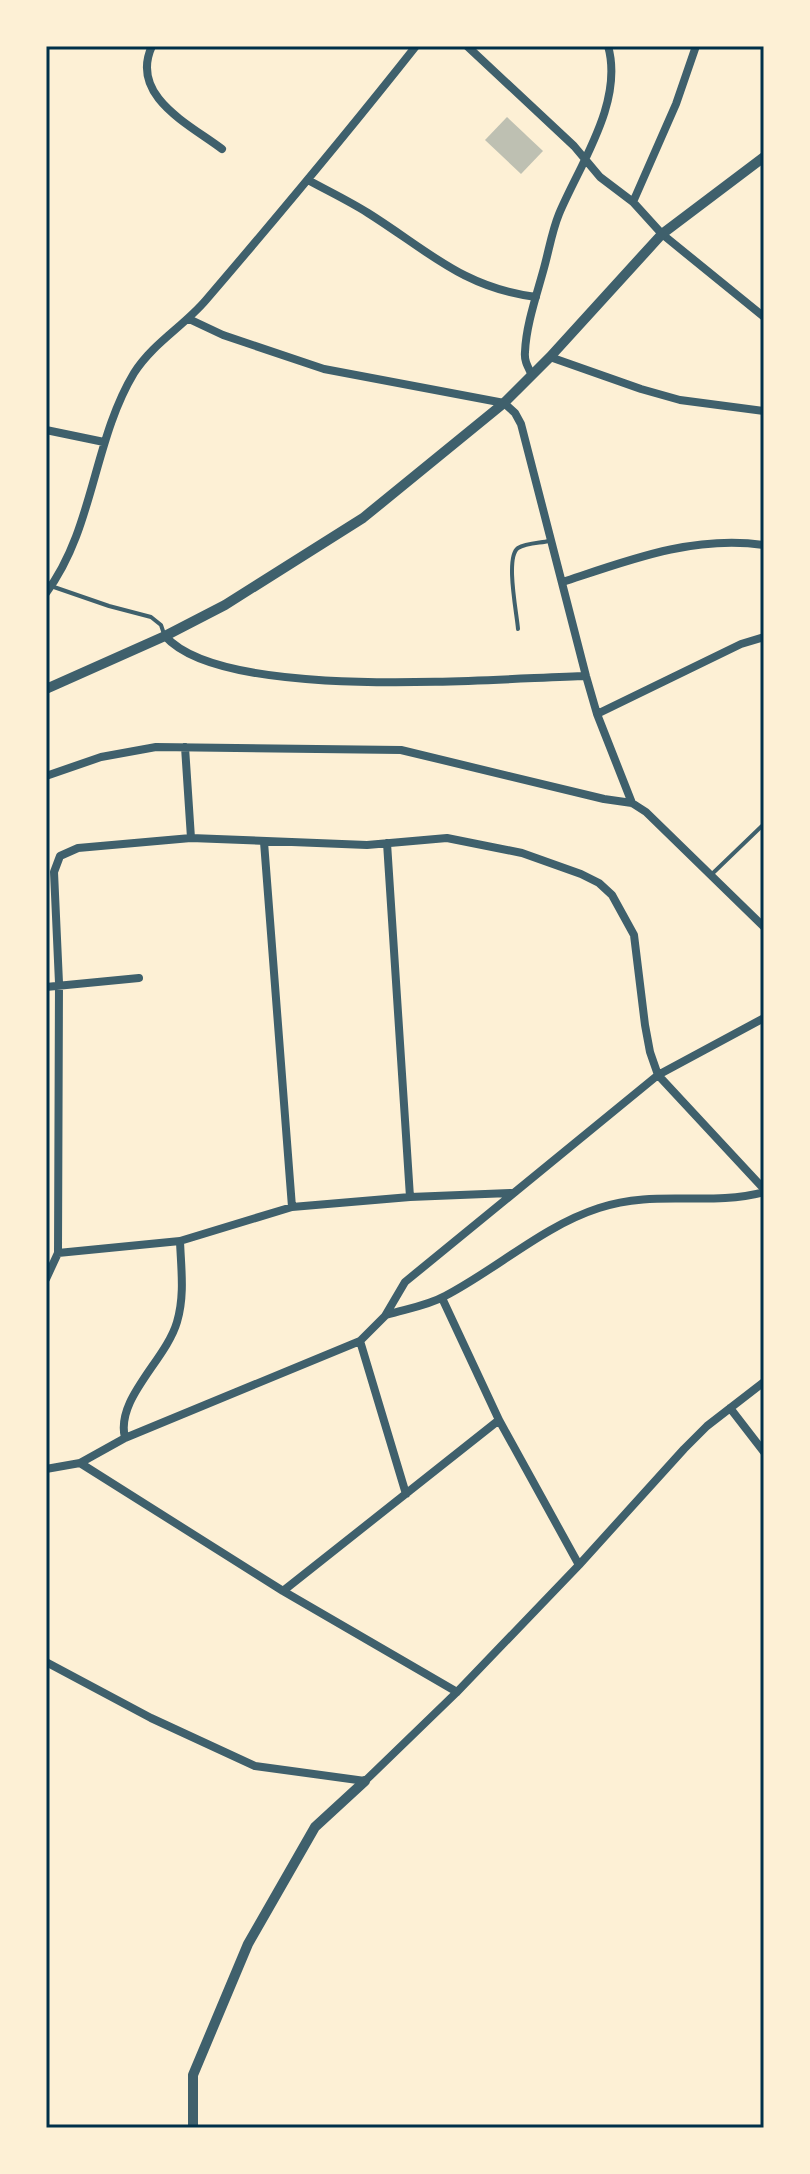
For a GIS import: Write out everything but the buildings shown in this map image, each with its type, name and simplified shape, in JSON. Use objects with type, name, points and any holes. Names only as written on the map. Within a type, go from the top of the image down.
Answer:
[{"type":"street","points":[[152,46],[145,60],[148,83],[177,119],[222,149]]},
{"type":"street","points":[[49,589],[69,551],[104,442],[123,395],[149,352],[189,319],[308,180],[416,46]]},
{"type":"street","points":[[467,46],[574,146],[600,177],[633,202],[662,234],[764,317]]},
{"type":"street","points":[[532,375],[525,349],[536,297],[558,216],[585,161],[609,96],[612,64],[608,46]]},
{"type":"street","points":[[633,202],[676,104],[696,46]]},
{"type":"street","points":[[46,689],[165,636],[276,575],[363,518],[504,403],[662,234],[764,157]]},
{"type":"street","points":[[308,180],[366,212],[462,276],[494,289],[536,297]]},
{"type":"street","points":[[189,319],[223,335],[324,369],[504,403],[521,424],[597,714],[632,803]]},
{"type":"street","points":[[550,357],[680,400],[764,411]]},
{"type":"street","points":[[46,430],[104,442]]},
{"type":"street","points":[[563,582],[648,553],[687,545],[734,542],[764,545]]},
{"type":"street","points":[[165,636],[185,654],[208,663],[259,674],[340,681],[415,682],[586,676]]},
{"type":"street","points":[[597,714],[741,644],[764,637]]},
{"type":"street","points":[[185,747],[191,838]]},
{"type":"street","points":[[46,776],[129,751],[185,747],[401,750],[632,803],[646,812],[764,927]]},
{"type":"street","points":[[46,1279],[58,1253],[59,986],[54,872],[60,856],[78,848],[191,838],[387,843],[447,838],[522,853],[599,883],[612,895],[634,935],[645,1025],[658,1075],[764,1191]]},
{"type":"street","points":[[264,842],[292,1207]]},
{"type":"street","points":[[387,843],[410,1197]]},
{"type":"street","points":[[46,987],[139,978]]},
{"type":"street","points":[[46,1469],[80,1463],[125,1438],[360,1341],[385,1316],[405,1282],[658,1075],[764,1018]]},
{"type":"street","points":[[385,1316],[442,1298],[567,1221],[600,1207],[666,1197],[723,1199],[764,1191]]},
{"type":"street","points":[[58,1253],[180,1241],[292,1207],[410,1197],[513,1193]]},
{"type":"street","points":[[125,1438],[123,1421],[127,1407],[169,1342],[177,1321],[182,1294],[180,1241]]},
{"type":"street","points":[[442,1298],[499,1420],[579,1565]]},
{"type":"street","points":[[360,1341],[406,1494]]},
{"type":"street","points":[[193,2128],[193,2075],[248,1944],[315,1827],[457,1692],[579,1565],[684,1449],[764,1382]]},
{"type":"street","points":[[730,1408],[764,1452]]},
{"type":"street","points":[[283,1591],[499,1420]]},
{"type":"street","points":[[80,1463],[283,1591],[457,1692]]},
{"type":"street","points":[[46,1662],[151,1718],[255,1766],[365,1781]]},
{"type":"lane","points":[[518,629],[511,565],[513,554],[519,548],[552,541]]},
{"type":"lane","points":[[49,589],[151,617],[161,625],[165,636]]},
{"type":"lane","points":[[712,874],[764,824]]}]
